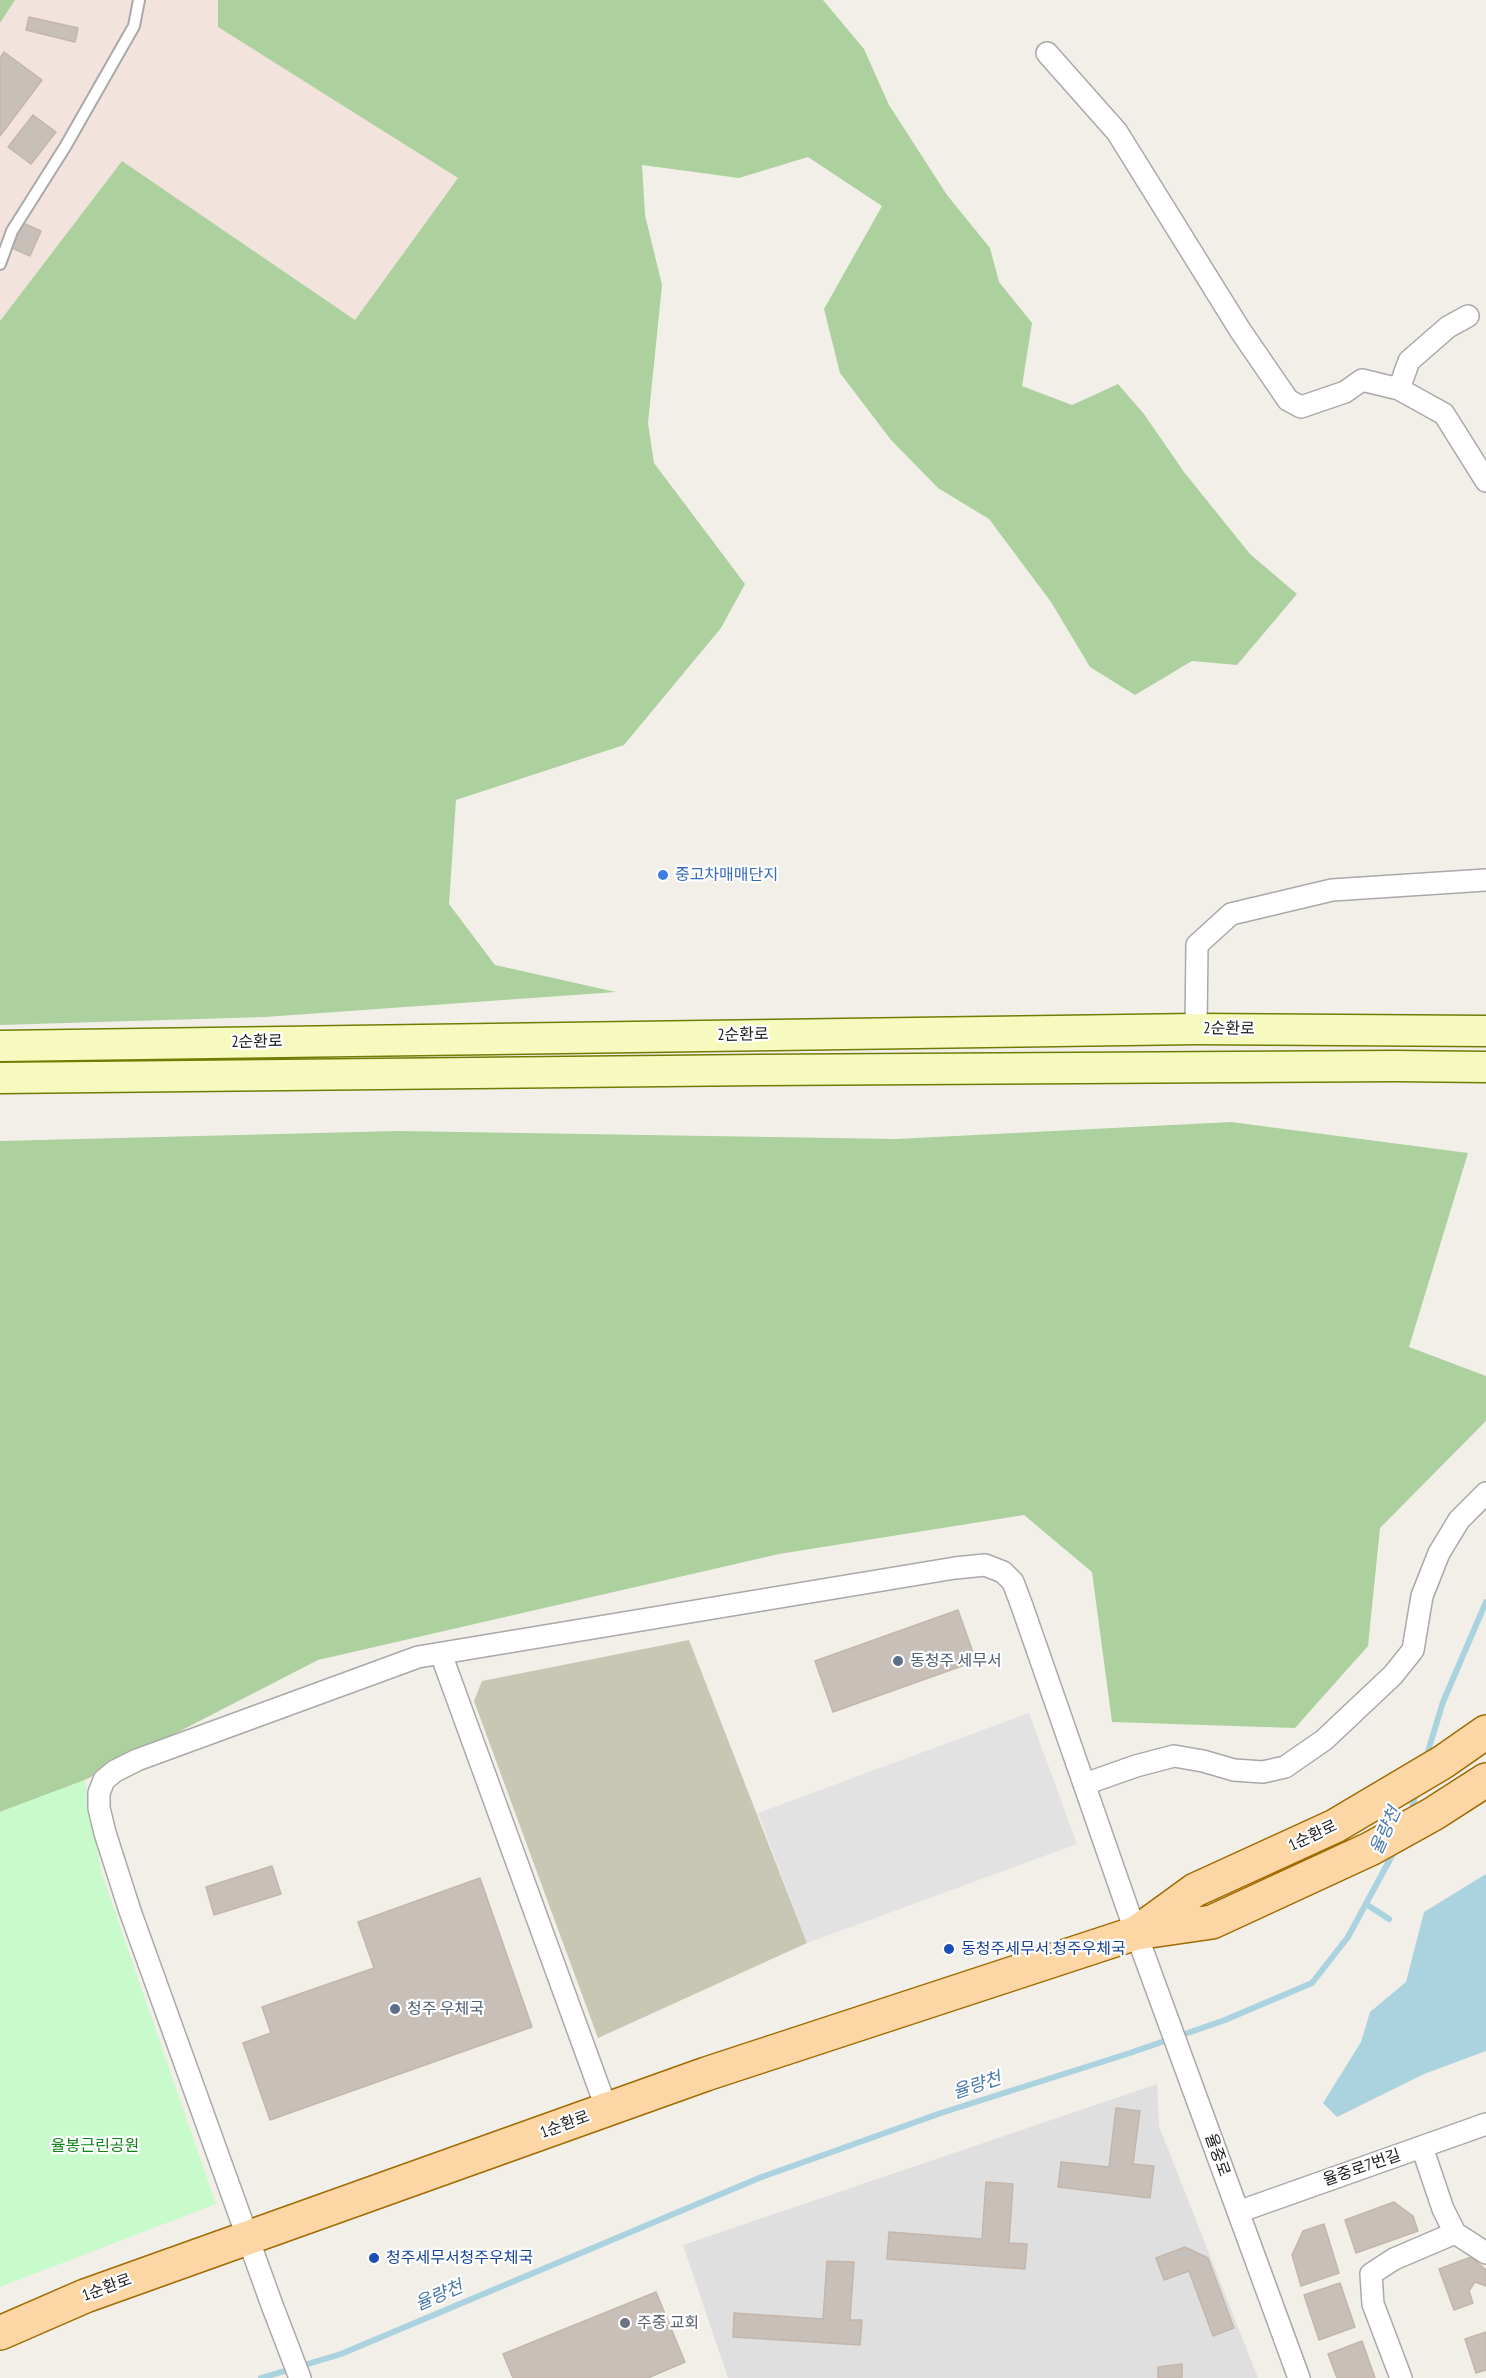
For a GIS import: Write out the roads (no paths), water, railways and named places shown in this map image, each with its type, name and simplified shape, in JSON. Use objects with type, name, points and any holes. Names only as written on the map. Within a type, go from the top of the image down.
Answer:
[{"type":"main road","name":"1순환로","points":[[1136,1933],[1195,1890],[1335,1826],[1474,1740]]},
{"type":"main road","name":"1순환로","points":[[0,2333],[85,2296],[706,2074],[1136,1933],[1212,1922],[1370,1849],[1433,1814],[1486,1780]]},
{"type":"street","points":[[1047,53],[1117,132],[1240,330],[1288,400],[1301,407],[1345,392],[1362,380],[1399,389],[1444,414],[1486,481]]},
{"type":"street","points":[[1399,389],[1409,361],[1448,327],[1468,316]]},
{"type":"street","points":[[1196,1029],[1197,945],[1231,915],[1332,890],[1486,880]]},
{"type":"street","name":"2순환로","points":[[0,1046],[1196,1029],[1486,1031]]},
{"type":"street","name":"2순환로","points":[[0,1078],[759,1070],[1486,1067]]},
{"type":"street","points":[[1085,1784],[1136,1766],[1174,1756],[1234,1770],[1263,1772],[1285,1767],[1324,1740],[1392,1675],[1413,1650],[1422,1596],[1439,1553],[1459,1520],[1486,1492]]},
{"type":"street","name":"율중로","points":[[300,2378],[130,1911],[105,1833],[99,1793],[104,1780],[115,1771],[137,1760],[418,1658],[955,1568],[985,1565],[1004,1572],[1013,1582],[1136,1933],[1299,2378]]},
{"type":"street","points":[[441,1654],[607,2110]]},
{"type":"street","name":"율중로7번길","points":[[1238,2212],[1486,2124]]},
{"type":"street","points":[[1422,2147],[1443,2210],[1455,2233],[1486,2253]]},
{"type":"street","points":[[1401,2378],[1373,2304],[1371,2274],[1394,2259],[1455,2233]]},
{"type":"lane","points":[[0,264],[12,231],[65,147],[134,26],[139,0]]},
{"type":"water","points":[[1486,1874],[1486,2051],[1424,2074],[1337,2117],[1323,2103],[1361,2042],[1370,2012],[1406,1982],[1424,1912]]},
{"type":"waterway","name":"율량천","points":[[1426,1758],[1443,1702],[1486,1602]]},
{"type":"waterway","name":"율량천","points":[[1411,1813],[1416,1791]]},
{"type":"waterway","name":"율량천","points":[[261,2378],[341,2354],[759,2178],[941,2113],[1225,2020],[1312,1983],[1348,1937],[1395,1850]]},
{"type":"waterway","points":[[1366,1904],[1389,1919]]},
{"type":"place","name":"중고차매매단지","points":[[663,875]]},
{"type":"place","name":"동청주 세무서","points":[[898,1661]]},
{"type":"place","name":"동청주세무서.청주우체국","points":[[949,1949]]},
{"type":"place","name":"청주 우체국","points":[[395,2009]]},
{"type":"place","name":"청주세무서청주우체국","points":[[374,2258]]},
{"type":"place","name":"주중 교회","points":[[625,2323]]},
{"type":"park label","name":"율봉근린공원","points":[[95,2146]]}]
